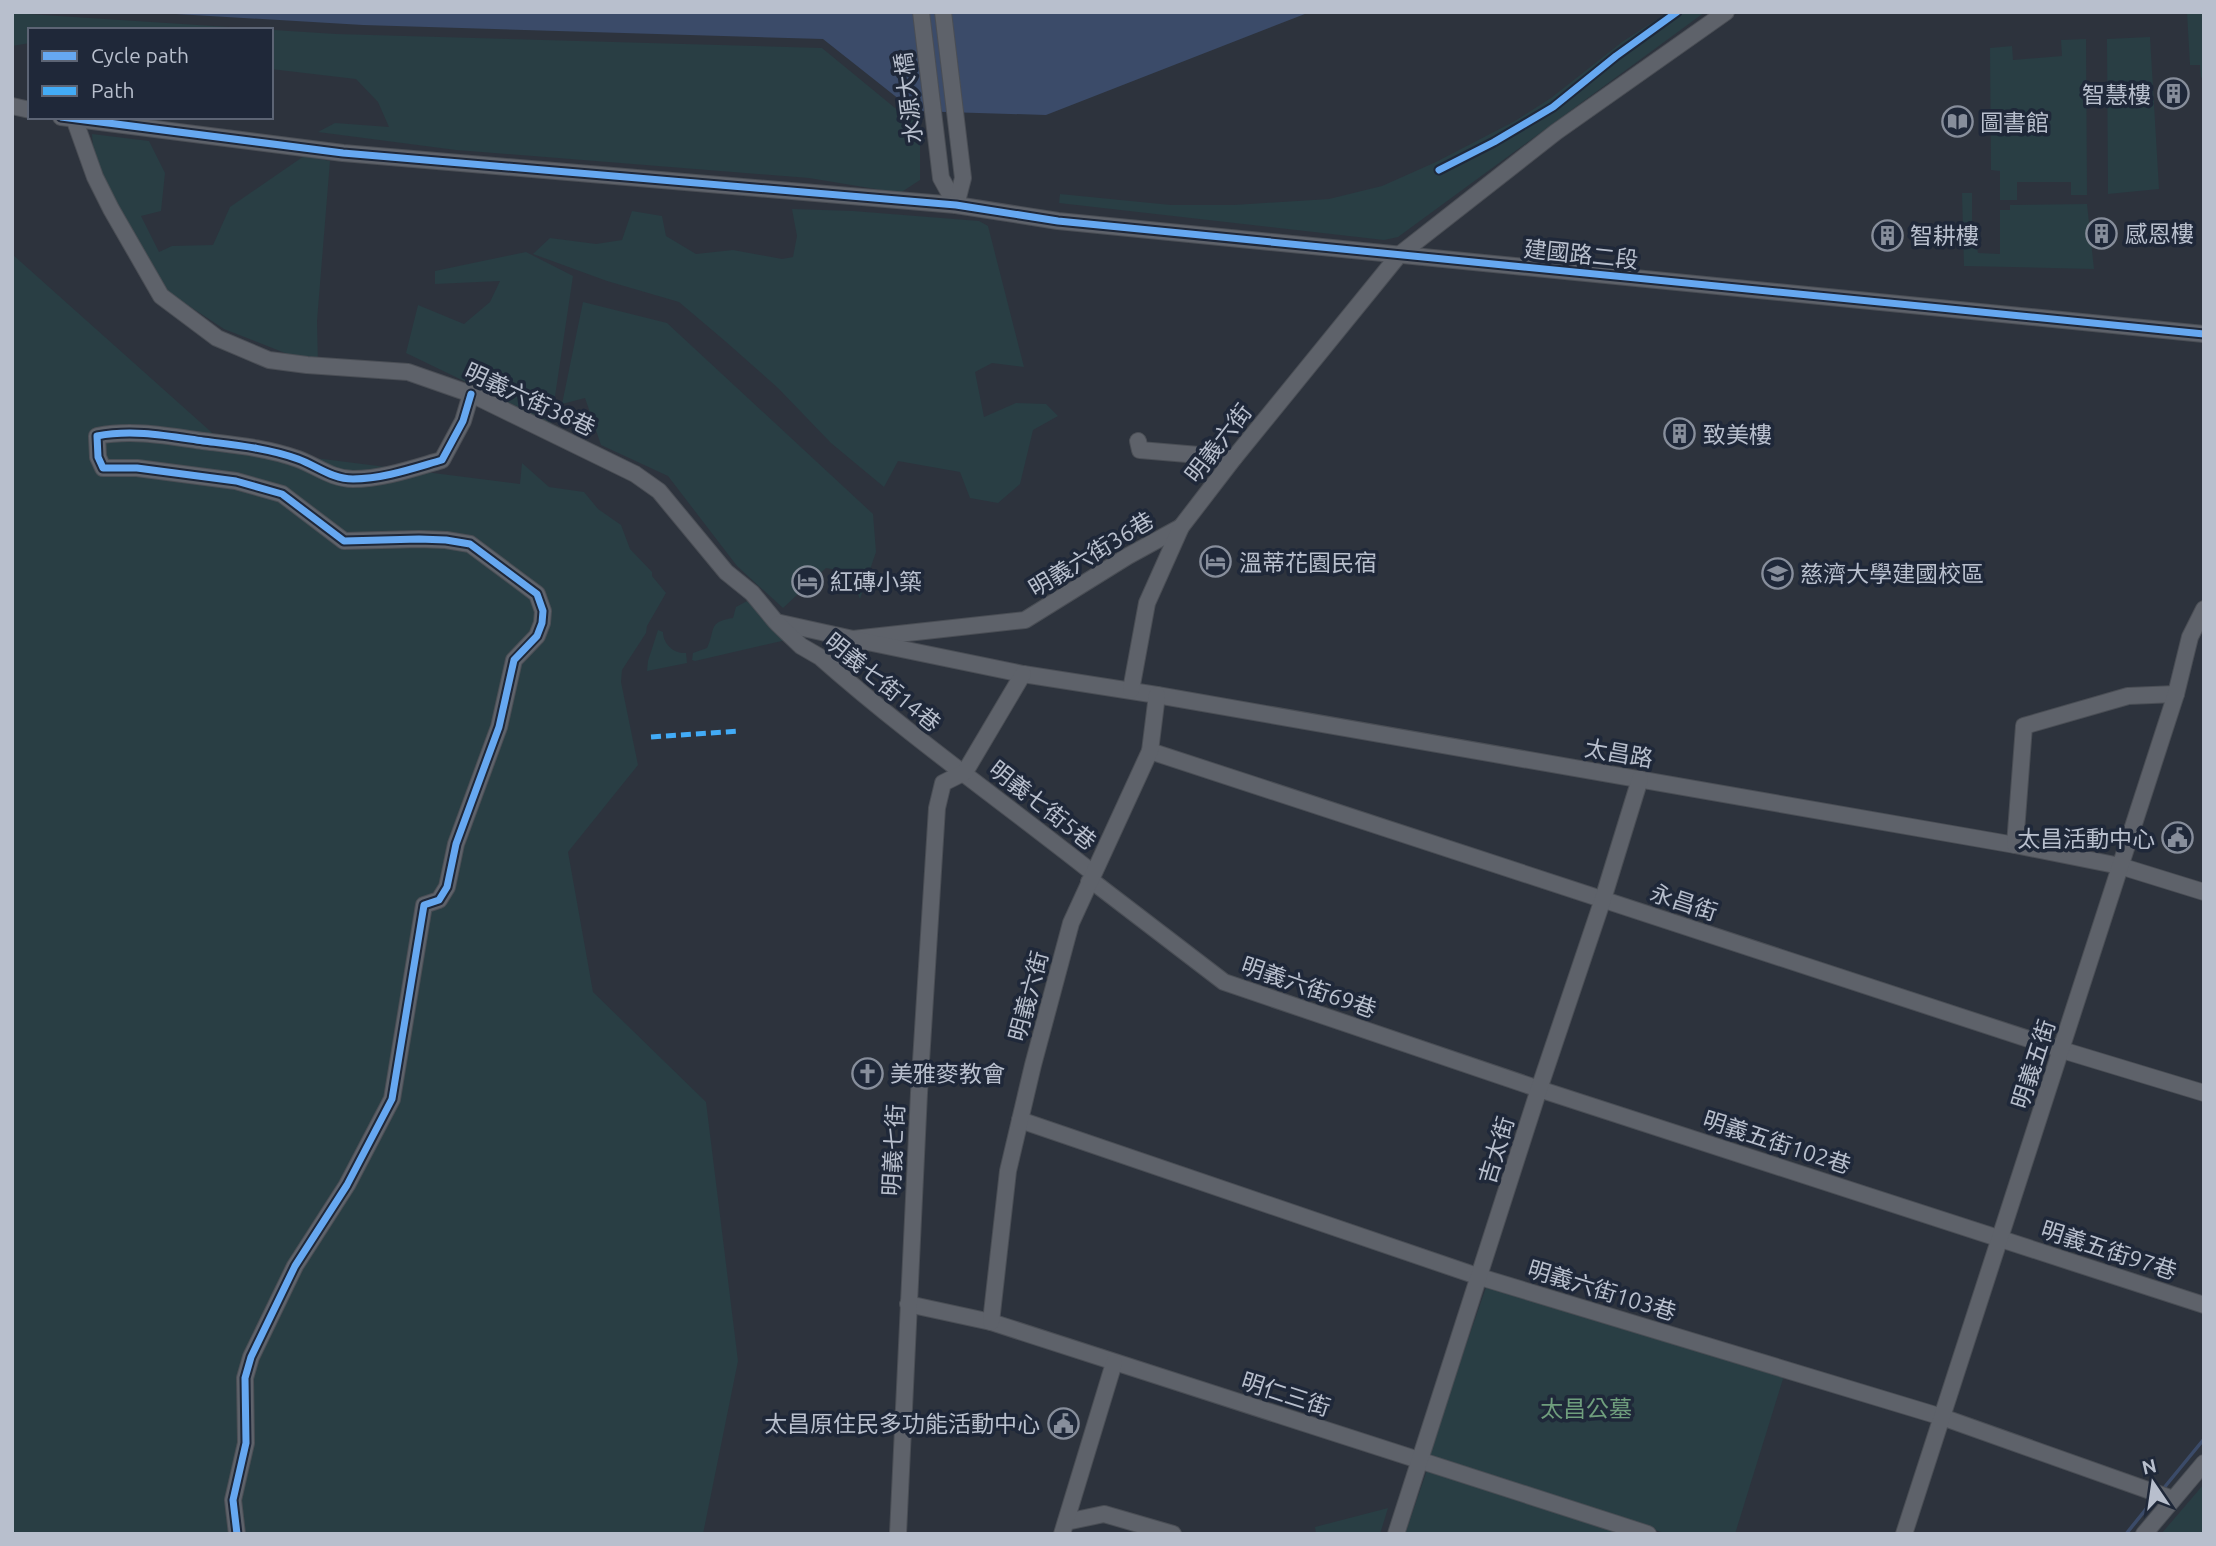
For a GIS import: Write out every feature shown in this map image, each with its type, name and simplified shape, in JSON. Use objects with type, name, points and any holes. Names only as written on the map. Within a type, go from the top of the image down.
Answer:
[{"type":"street","name":"水源大橋","points":[[921,12],[941,178],[956,205]]},
{"type":"street","name":"水源大橋","points":[[943,12],[963,178],[956,205]]},
{"type":"street","name":"明義六街","points":[[1131,690],[1147,603],[1181,527],[1399,255],[1556,132],[1726,12]]},
{"type":"street","name":"建國路二段","points":[[68,119],[343,153],[956,205],[1058,221],[2204,334]]},
{"type":"street","name":"明義六街38巷","points":[[68,119],[95,177],[161,296],[217,338],[269,360],[408,372],[471,394],[635,474],[659,491],[726,572],[752,593],[776,622]]},
{"type":"street","points":[[237,1534],[233,1500],[246,1443],[245,1378],[251,1357],[295,1265],[347,1185],[392,1099],[424,905],[439,900],[447,887],[456,844],[499,727],[514,660],[537,636],[544,611],[537,594],[470,544],[419,539],[344,541],[282,494],[236,481],[137,468],[103,468],[97,457],[97,436],[119,432],[150,433],[248,447],[298,459],[336,478],[354,479],[404,471],[442,460],[463,421],[471,394]]},
{"type":"street","points":[[1138,441],[1140,450],[1234,458]]},
{"type":"street","name":"明義六街36巷","points":[[853,639],[1025,620],[1128,556],[1181,527]]},
{"type":"street","name":"明義五街","points":[[1904,1534],[2176,694],[2190,637],[2204,609]]},
{"type":"street","points":[[776,622],[853,639]]},
{"type":"street","name":"明義七街14巷","points":[[776,622],[801,646],[820,657],[940,758],[965,772]]},
{"type":"street","name":"太昌路","points":[[853,639],[1023,674],[1131,690],[2015,845],[2120,866],[2204,892]]},
{"type":"street","name":"明義七街","points":[[898,1534],[908,1304],[937,808],[943,783],[965,772],[1023,674]]},
{"type":"street","points":[[2015,845],[2024,726],[2128,696],[2176,694]]},
{"type":"street","name":"明義六街","points":[[992,1322],[1008,1171],[1020,1120],[1072,923],[1150,751],[1157,695]]},
{"type":"street","name":"永昌街","points":[[1150,751],[2062,1050],[2204,1093]]},
{"type":"street","name":"明義七街5巷","points":[[965,772],[1091,878]]},
{"type":"street","name":"吉太街","points":[[1396,1534],[1640,779]]},
{"type":"street","name":"明義六街69巷","points":[[1091,878],[1224,982],[1539,1089]]},
{"type":"street","name":"明義五街102巷","points":[[1539,1089],[2000,1237]]},
{"type":"street","name":"明義六街103巷","points":[[1020,1120],[1480,1277],[1942,1417],[2173,1499]]},
{"type":"street","name":"明義五街97巷","points":[[2000,1237],[2204,1305]]},
{"type":"street","name":"明仁三街","points":[[908,1304],[992,1322],[1647,1534]]},
{"type":"street","points":[[1064,1528],[1114,1363]]},
{"type":"street","points":[[2144,1534],[2204,1463]]},
{"type":"street","points":[[1064,1528],[1104,1514],[1173,1534]]},
{"type":"green space","points":[[1668,12],[1705,12],[1398,237],[1384,240],[1059,203],[1060,194],[1171,205],[1234,205],[1329,199],[1382,186],[1436,162],[1515,121],[1551,98],[1622,42]]},
{"type":"green space","points":[[2187,12],[2204,12],[2204,76],[2201,78],[2200,65],[2190,65]]},
{"type":"green space","points":[[12,13],[243,28],[28,28],[28,43],[12,46]]},
{"type":"green space","points":[[273,30],[822,48],[906,117],[920,122],[920,180],[900,193],[809,178],[456,150],[318,132],[335,123],[389,127],[378,102],[356,79],[273,69]]},
{"type":"green space","points":[[2150,37],[2159,189],[2108,194],[2107,39]]},
{"type":"green space","points":[[2086,39],[2087,195],[2071,195],[2071,182],[2017,182],[2017,200],[2000,200],[2000,171],[1991,170],[1990,48],[2012,46],[2013,60],[2062,56],[2061,40]]},
{"type":"green space","points":[[92,134],[149,141],[165,173],[161,211],[141,216],[159,252],[172,246],[213,245],[230,207],[304,156],[330,161],[317,321],[318,366],[224,329],[168,292],[95,177]]},
{"type":"green space","points":[[1962,193],[1972,193],[1972,246],[1977,246],[1978,253],[2000,254],[2000,210],[2010,210],[2010,205],[2087,204],[2094,269],[1964,266]]},
{"type":"green space","points":[[792,209],[979,221],[988,226],[1024,367],[992,363],[975,372],[984,417],[1016,403],[1046,404],[1058,416],[1033,430],[1020,484],[998,503],[970,498],[960,472],[898,461],[884,487],[831,443],[778,388],[679,302],[607,281],[533,254],[550,238],[596,244],[622,240],[632,211],[662,216],[666,236],[696,254],[733,250],[782,259],[793,257],[797,236]]},
{"type":"green space","points":[[526,252],[573,276],[551,423],[406,353],[418,305],[464,324],[490,302],[500,281],[435,284],[435,271]]},
{"type":"green space","points":[[12,254],[228,447],[520,484],[522,463],[549,487],[584,492],[598,509],[621,525],[630,549],[652,572],[652,576],[666,593],[647,626],[646,633],[622,670],[621,682],[638,765],[568,852],[593,992],[706,1102],[738,1361],[703,1534],[12,1534]]},
{"type":"green space","points":[[583,302],[667,323],[873,514],[876,552],[860,599],[849,572],[826,568],[783,608],[737,566],[668,476],[601,445],[585,398],[562,404]]},
{"type":"green space","points":[[747,601],[786,640],[692,660],[693,653],[707,648],[716,625],[733,618],[736,607]]},
{"type":"green space","points":[[658,630],[663,632],[670,647],[677,652],[686,653],[687,663],[647,671]]},
{"type":"green space","name":"太昌公墓","points":[[1490,1276],[1786,1369],[1735,1534],[1668,1534],[1426,1460]]},
{"type":"green space","points":[[1427,1470],[1632,1534],[1405,1534]]},
{"type":"green space","points":[[2204,1484],[2204,1534],[2163,1534],[2162,1533]]},
{"type":"green space","points":[[1388,1508],[1380,1534],[1316,1534],[1315,1527]]},
{"type":"water","points":[[142,12],[1310,12],[1046,115],[914,111],[823,39],[363,25]]},
{"type":"waterway","points":[[2163,1489],[2204,1439]]},
{"type":"waterway","points":[[2126,1534],[2155,1498]]},
{"type":"marked path","points":[[651,737],[739,731]]},
{"type":"cycle path","points":[[1439,170],[1553,107],[1616,56],[1677,12]]},
{"type":"cycle path","points":[[77,119],[343,153],[956,205],[1058,221],[2204,334]]},
{"type":"cycle path","points":[[237,1534],[233,1500],[246,1443],[245,1378],[251,1357],[295,1266],[347,1185],[392,1099],[424,905],[439,900],[447,887],[456,844],[499,727],[514,660],[537,636],[543,611],[537,594],[470,544],[419,539],[344,541],[282,494],[236,481],[137,468],[103,468],[98,457],[97,436],[150,434],[251,447],[298,459],[338,477],[364,479],[442,460],[463,421],[471,394]]},
{"type":"place","name":"智慧樓","points":[[2174,94]]},
{"type":"place","name":"圖書館","points":[[1957,122]]},
{"type":"place","name":"感恩樓","points":[[2102,233]]},
{"type":"place","name":"智耕樓","points":[[1887,235]]},
{"type":"place","name":"致美樓","points":[[1680,434]]},
{"type":"place","name":"溫蒂花園民宿","points":[[1216,562]]},
{"type":"place","name":"慈濟大學建國校區","points":[[1777,573]]},
{"type":"place","name":"紅磚小築","points":[[807,581]]},
{"type":"place","name":"太昌活動中心","points":[[2178,838]]},
{"type":"place","name":"美雅麥教會","points":[[867,1073]]},
{"type":"place","name":"太昌原住民多功能活動中心","points":[[1063,1423]]}]
